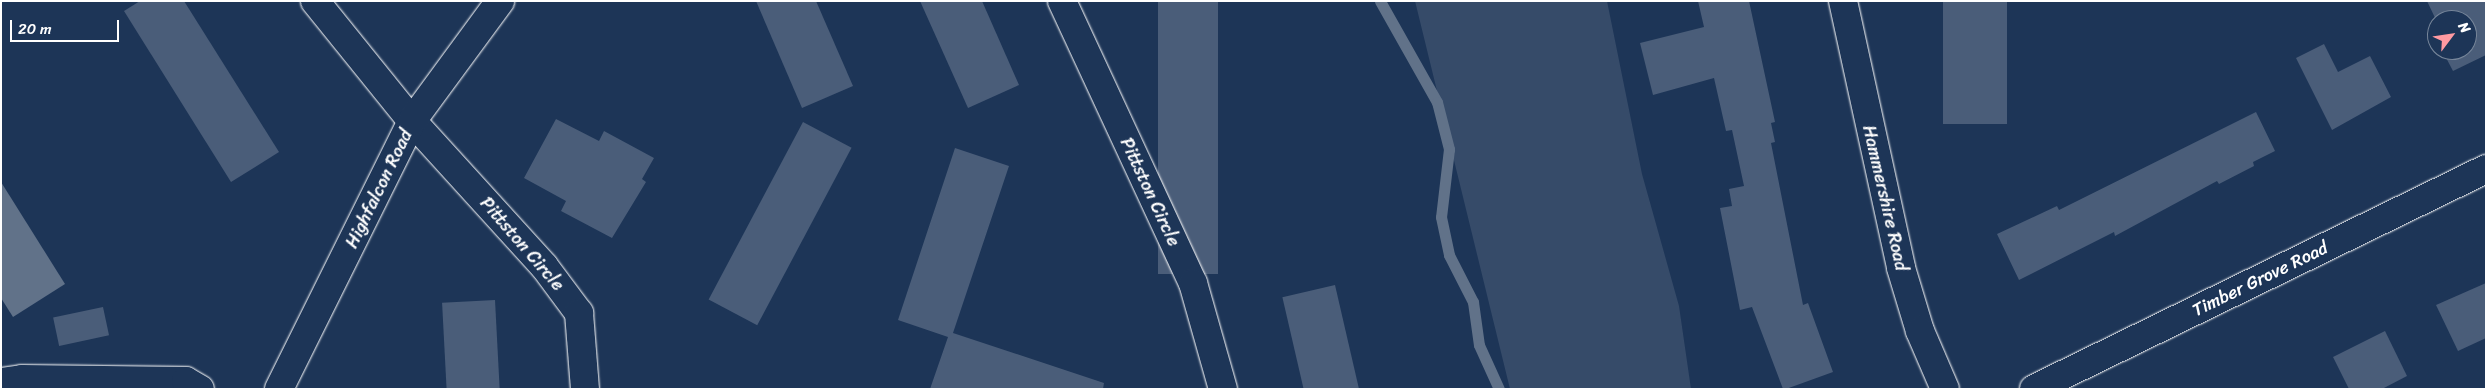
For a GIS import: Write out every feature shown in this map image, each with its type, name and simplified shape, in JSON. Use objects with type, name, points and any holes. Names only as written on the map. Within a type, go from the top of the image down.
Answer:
[{"type":"street","points":[[315,1],[412,121]]},
{"type":"street","name":"Highfalcon Road","points":[[279,389],[412,121],[500,1]]},
{"type":"street","name":"Pittston Circle","points":[[1062,1],[1193,283],[1223,389]]},
{"type":"street","name":"Hammershire Road","points":[[1843,1],[1901,268],[1920,331],[1945,389]]},
{"type":"street","name":"Pittston Circle","points":[[412,121],[544,266],[579,313],[584,389]]},
{"type":"street","name":"Timber Grove Road","points":[[2034,389],[2486,169]]},
{"type":"street","points":[[1,382],[22,379],[186,381],[200,389]]},
{"type":"shaded area","points":[[1415,1],[1607,1],[1642,174],[1679,306],[1691,389],[1510,389]]},
{"type":"shaded area","points":[[1,182],[65,284],[13,317],[1,298]]},
{"type":"building","points":[[140,1],[184,1],[279,152],[231,182],[124,11]]},
{"type":"building","points":[[756,1],[816,1],[853,86],[802,108]]},
{"type":"building","points":[[920,1],[982,1],[1019,85],[968,108]]},
{"type":"building","points":[[1158,1],[1218,1],[1218,274],[1158,274]]},
{"type":"building","points":[[1698,1],[1749,1],[1775,122],[1771,123],[1775,142],[1771,143],[1803,305],[1808,303],[1833,372],[1786,389],[1783,389],[1752,307],[1740,310],[1720,208],[1732,206],[1729,189],[1744,186],[1732,130],[1726,131],[1714,78],[1653,95],[1640,43],[1704,27]]},
{"type":"building","points":[[1943,1],[2007,1],[2007,124],[1943,124]]},
{"type":"building","points":[[2427,1],[2486,1],[2486,55],[2477,59],[2477,10],[2431,10]]},
{"type":"building","points":[[2324,44],[2338,72],[2370,56],[2391,97],[2332,130],[2296,58]]},
{"type":"building","points":[[2447,60],[2476,60],[2453,71]]},
{"type":"building","points":[[2256,112],[2275,151],[2253,162],[2254,166],[2219,184],[2217,181],[2115,236],[2114,232],[2019,280],[1997,234],[2057,206],[2059,210]]},
{"type":"building","points":[[556,119],[599,141],[604,131],[654,158],[642,179],[646,182],[612,238],[561,211],[566,201],[524,178]]},
{"type":"building","points":[[803,122],[852,148],[757,325],[709,299]]},
{"type":"building","points":[[955,148],[1009,166],[953,333],[1104,383],[1103,389],[930,389],[948,337],[898,320]]},
{"type":"building","points":[[2486,283],[2486,338],[2458,351],[2436,305]]},
{"type":"building","points":[[1335,285],[1359,389],[1304,389],[1282,297]]},
{"type":"building","points":[[495,300],[500,389],[447,389],[442,303]]},
{"type":"building","points":[[103,307],[109,335],[59,346],[53,318]]},
{"type":"building","points":[[2385,331],[2407,376],[2382,389],[2349,389],[2333,357]]},
{"type":"waterway","points":[[1380,1],[1437,102],[1449,149],[1441,217],[1449,255],[1473,302],[1479,345],[1499,389]]}]
